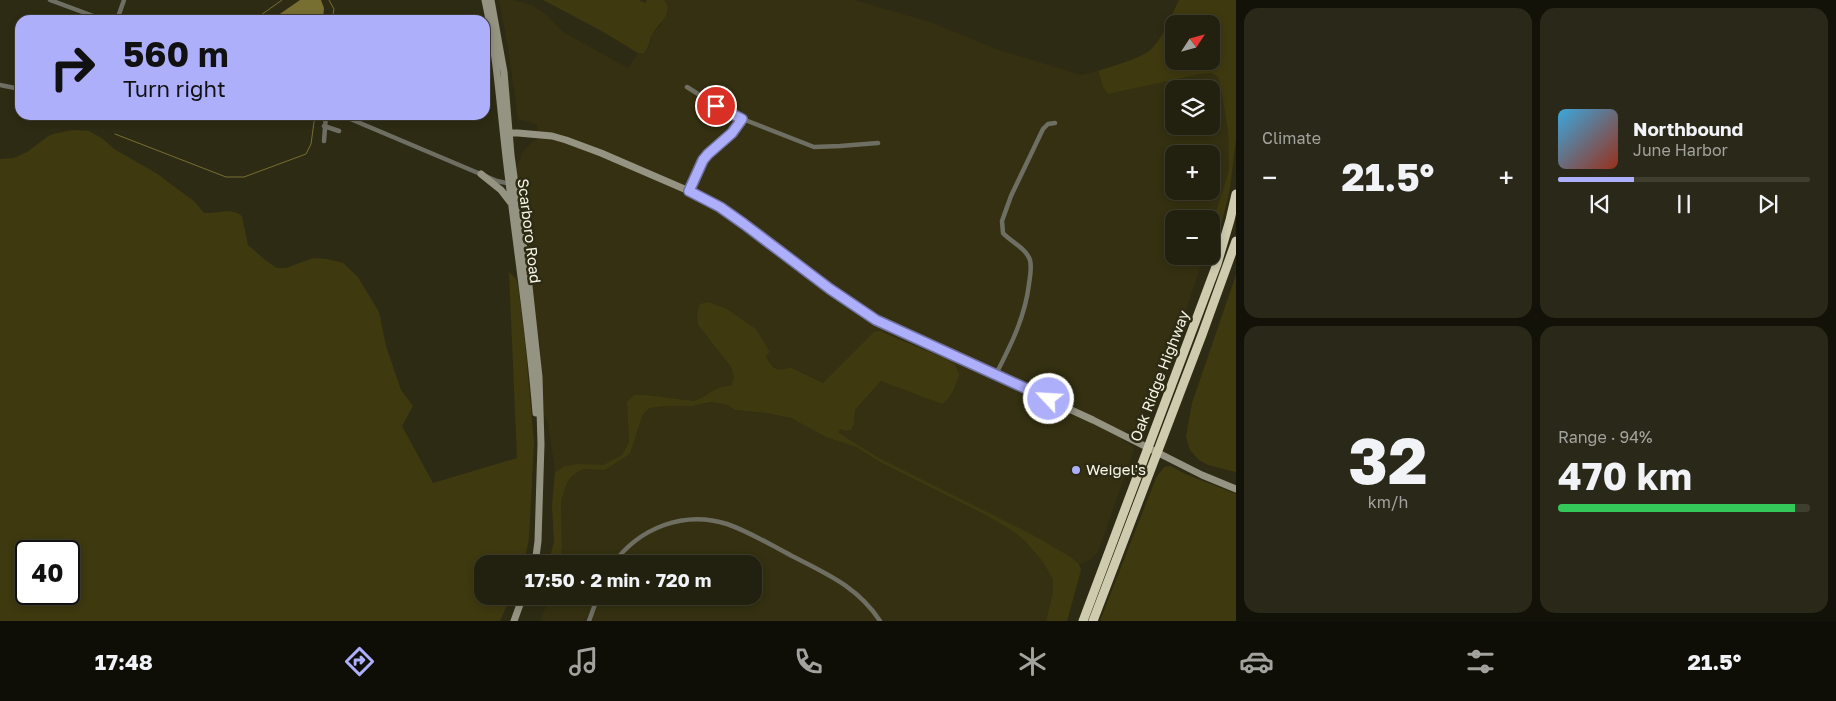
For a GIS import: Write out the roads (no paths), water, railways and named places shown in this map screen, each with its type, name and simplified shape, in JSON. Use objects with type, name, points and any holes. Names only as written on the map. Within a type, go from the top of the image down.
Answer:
[{"type":"highway","name":"Oak Ridge Highway","points":[[1083,621],[1216,264],[1236,194]]},
{"type":"highway","name":"Oak Ridge Highway","points":[[1094,621],[1236,241]]},
{"type":"main road","name":"Scarboro Road","points":[[485,0],[488,15]]},
{"type":"main road","name":"Scarboro Road","points":[[491,0],[504,72],[506,133]]},
{"type":"main road","name":"Scarboro Road","points":[[490,27],[498,69],[512,184],[529,286],[539,377],[540,466],[536,555]]},
{"type":"main road","points":[[506,133],[552,136],[566,140],[601,152],[689,191],[720,207],[863,312],[894,329],[996,374],[1202,475],[1236,489]]},
{"type":"main road","points":[[481,174],[501,190],[512,205]]},
{"type":"main road","name":"Scarboro Road","points":[[512,184],[512,205],[529,346],[540,466]]},
{"type":"main road","points":[[514,621],[520,605]]},
{"type":"street","points":[[50,0],[90,15]]},
{"type":"street","points":[[119,15],[124,0]]},
{"type":"street","points":[[0,85],[15,88]]},
{"type":"street","points":[[687,87],[730,114],[814,147],[878,142]]},
{"type":"street","points":[[689,191],[703,160],[732,133],[742,119]]},
{"type":"street","points":[[324,141],[325,120]]},
{"type":"street","points":[[353,120],[481,174],[512,184]]},
{"type":"street","points":[[996,374],[1015,336],[1024,312],[1031,269],[1030,260],[1025,252],[1003,233],[1002,221],[1016,183],[1043,129],[1048,124],[1055,123]]},
{"type":"street","points":[[324,126],[339,131]]},
{"type":"street","points":[[620,555],[638,537],[659,526],[687,520],[715,521],[735,527],[840,580],[867,604],[880,621]]},
{"type":"street","points":[[588,621],[594,605]]},
{"type":"waterway","points":[[261,15],[282,0]]},
{"type":"waterway","points":[[329,0],[334,9],[333,15]]},
{"type":"waterway","points":[[115,134],[226,177],[244,177],[306,154],[311,144],[314,120]]},
{"type":"place","name":"Weigel's","points":[[1076,470]]}]
